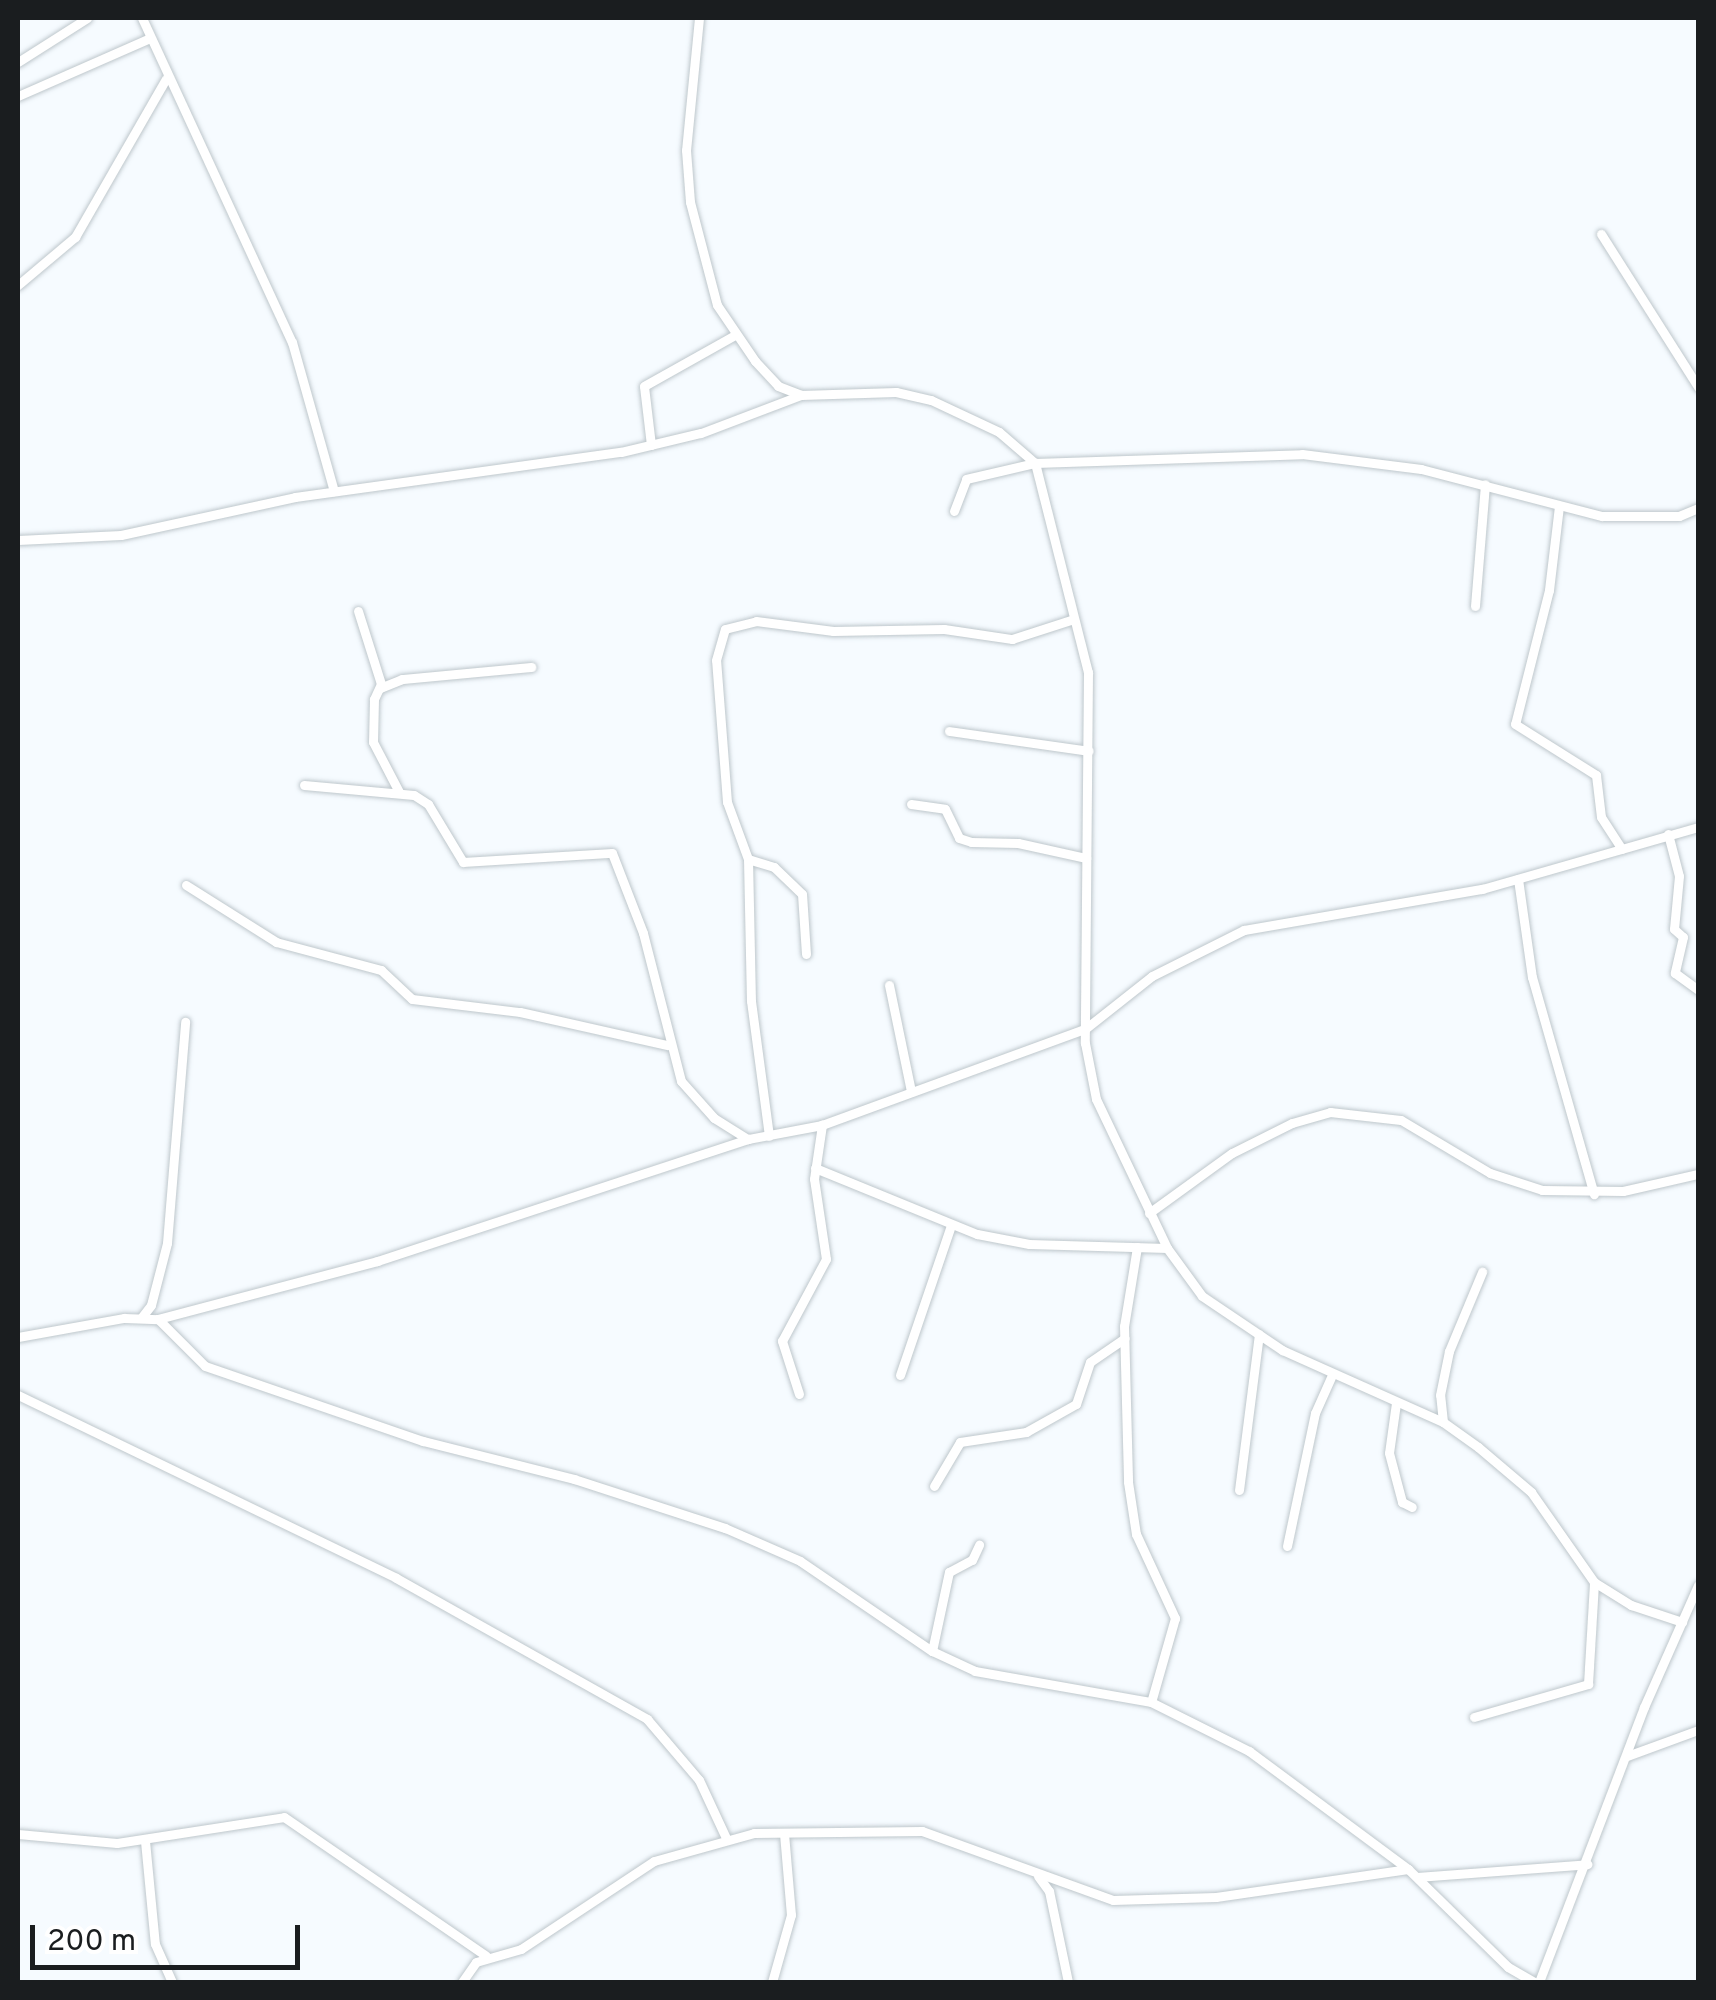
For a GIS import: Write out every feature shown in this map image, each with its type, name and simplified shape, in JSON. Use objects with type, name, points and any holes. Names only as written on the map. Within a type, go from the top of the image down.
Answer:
[{"type":"street","points":[[18,62],[87,18]]},
{"type":"street","points":[[142,18],[154,54],[272,293],[334,491]]},
{"type":"street","points":[[699,18],[686,150],[690,202],[703,262],[735,335],[778,386],[802,395]]},
{"type":"street","points":[[18,96],[148,39]]},
{"type":"street","points":[[133,48],[154,54]]},
{"type":"street","points":[[18,285],[75,236],[166,79]]},
{"type":"street","points":[[1602,234],[1698,386]]},
{"type":"street","points":[[651,445],[644,386],[735,335]]},
{"type":"street","points":[[18,540],[121,535],[202,513],[651,445],[802,395],[896,392],[931,400],[999,432],[1036,462],[1088,672],[1085,1029],[1096,1099],[1167,1248],[1202,1296],[1259,1334],[1332,1374],[1443,1422],[1531,1492],[1594,1582],[1631,1605],[1682,1622]]},
{"type":"street","points":[[954,511],[966,479],[1036,462],[1302,454],[1389,463],[1485,484],[1559,506],[1645,518],[1698,508]]},
{"type":"street","points":[[1475,606],[1485,484]]},
{"type":"street","points":[[1559,506],[1549,590],[1515,724],[1596,776],[1602,817],[1622,848]]},
{"type":"street","points":[[358,611],[380,688],[373,742],[399,792]]},
{"type":"street","points":[[770,1136],[751,1000],[748,859],[733,826],[722,766],[716,660],[725,629],[756,621],[833,631],[944,628],[1012,639],[1074,619]]},
{"type":"street","points":[[380,688],[402,679],[530,667]]},
{"type":"street","points":[[950,731],[1089,751]]},
{"type":"street","points":[[304,785],[399,792],[428,804],[463,862],[605,851],[616,857],[643,932],[667,1046],[693,1097],[748,1140]]},
{"type":"street","points":[[910,804],[945,808],[959,838],[970,842],[1018,843],[1086,858]]},
{"type":"street","points":[[18,1337],[141,1318],[158,1319],[377,1261],[748,1140],[822,1125],[1085,1029],[1152,976],[1244,930],[1518,879],[1698,827]]},
{"type":"street","points":[[1668,834],[1680,876],[1674,930],[1683,936],[1675,974],[1698,990]]},
{"type":"street","points":[[748,859],[774,868],[802,894],[806,954]]},
{"type":"street","points":[[1518,879],[1532,977],[1594,1194]]},
{"type":"street","points":[[186,885],[276,942],[381,970],[412,999],[520,1012],[667,1046]]},
{"type":"street","points":[[888,985],[911,1091]]},
{"type":"street","points":[[141,1318],[152,1305],[167,1243],[186,1022]]},
{"type":"street","points":[[1148,1212],[1232,1153],[1292,1122],[1330,1112],[1401,1120],[1502,1178],[1542,1190],[1594,1194],[1698,1174]]},
{"type":"street","points":[[800,1394],[782,1340],[826,1258],[816,1168],[822,1125]]},
{"type":"street","points":[[816,1168],[951,1224],[1029,1244],[1167,1248]]},
{"type":"street","points":[[900,1375],[951,1224]]},
{"type":"street","points":[[1137,1248],[1125,1338],[1128,1482],[1136,1534],[1175,1618],[1150,1702]]},
{"type":"street","points":[[1443,1422],[1440,1395],[1449,1351],[1482,1272]]},
{"type":"street","points":[[158,1319],[205,1366],[424,1442],[574,1479],[725,1528],[800,1561],[932,1650],[1001,1680],[1150,1702],[1248,1751],[1413,1873],[1508,1966],[1536,1982],[1588,1864],[1627,1756],[1698,1585]]},
{"type":"street","points":[[1239,1490],[1259,1334]]},
{"type":"street","points":[[934,1486],[960,1442],[1026,1432],[1076,1404],[1090,1362],[1125,1338]]},
{"type":"street","points":[[1287,1546],[1316,1412],[1332,1374]]},
{"type":"street","points":[[18,1395],[396,1578],[647,1720],[699,1780],[727,1840]]},
{"type":"street","points":[[1396,1404],[1389,1452],[1402,1502],[1412,1508]]},
{"type":"street","points":[[932,1650],[949,1572],[972,1560],[979,1545]]},
{"type":"street","points":[[1474,1717],[1588,1684],[1594,1582]]},
{"type":"street","points":[[1627,1756],[1698,1730]]},
{"type":"street","points":[[18,1834],[65,1842],[145,1841],[284,1817],[486,1956]]},
{"type":"street","points":[[462,1982],[486,1956],[521,1950],[654,1861],[727,1840],[784,1834],[922,1831],[1112,1900],[1166,1900],[1413,1873],[1588,1864]]},
{"type":"street","points":[[772,1982],[792,1916],[784,1834]]},
{"type":"street","points":[[145,1841],[155,1944],[172,1982]]},
{"type":"street","points":[[1038,1876],[1049,1891],[1068,1982]]}]
